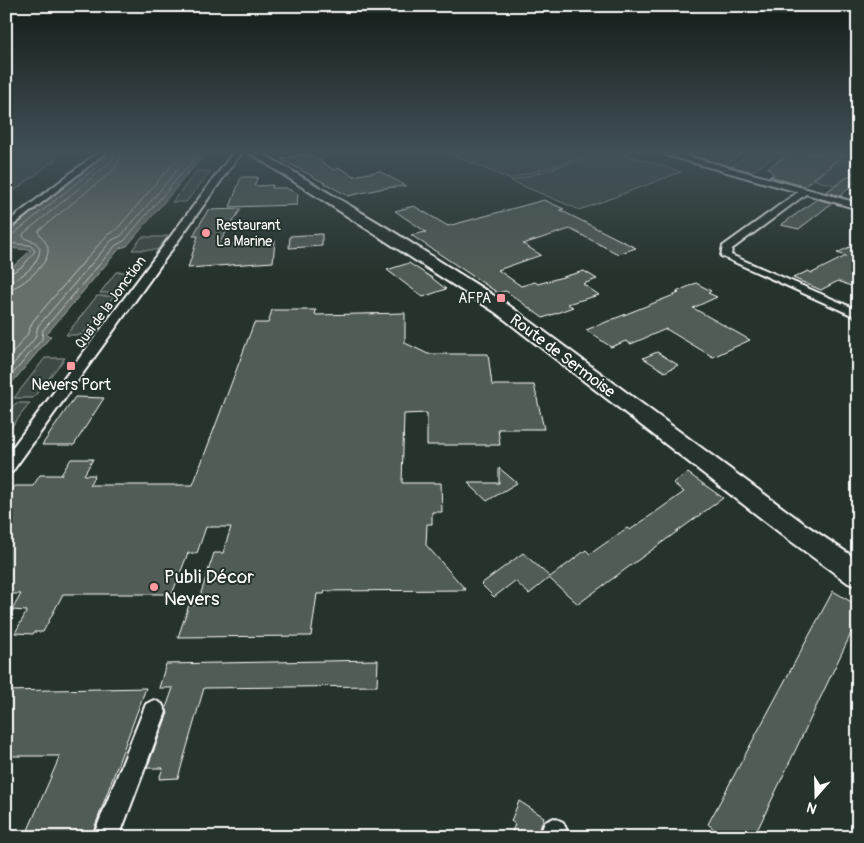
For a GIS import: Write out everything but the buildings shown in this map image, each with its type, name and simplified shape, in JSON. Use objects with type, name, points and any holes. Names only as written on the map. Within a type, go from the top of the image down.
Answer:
[{"type":"main road","name":"Route de Sermoise","points":[[319,192],[501,308],[796,532],[858,576]]},
{"type":"street","points":[[6,228],[51,192]]},
{"type":"street","name":"Quai de la Jonction","points":[[6,468],[207,192]]},
{"type":"street","points":[[803,192],[727,248],[726,256],[858,314]]},
{"type":"street","points":[[804,192],[858,206]]},
{"type":"street","points":[[106,837],[154,712]]},
{"type":"shaded area","points":[[180,192],[194,192],[186,202],[172,202]]},
{"type":"shaded area","points":[[538,192],[627,192],[580,210]]},
{"type":"shaded area","points":[[168,236],[157,250],[132,250],[142,237]]},
{"type":"shaded area","points":[[116,272],[132,272],[116,293],[100,293]]},
{"type":"shaded area","points":[[97,296],[114,296],[82,335],[66,335]]},
{"type":"shaded area","points":[[45,358],[65,358],[33,398],[14,398]]},
{"type":"shaded area","points":[[16,403],[30,403],[6,434],[6,415]]},
{"type":"water","points":[[57,192],[172,192],[127,246],[120,248],[46,335],[51,336],[6,390],[6,273],[31,250],[6,248],[6,234]]},
{"type":"place","name":"Restaurant La Marine","points":[[206,233]]},
{"type":"place","name":"AFPA","points":[[501,298]]},
{"type":"place","name":"Nevers Port","points":[[71,366]]},
{"type":"place","name":"Publi Décor Nevers","points":[[154,587]]}]
